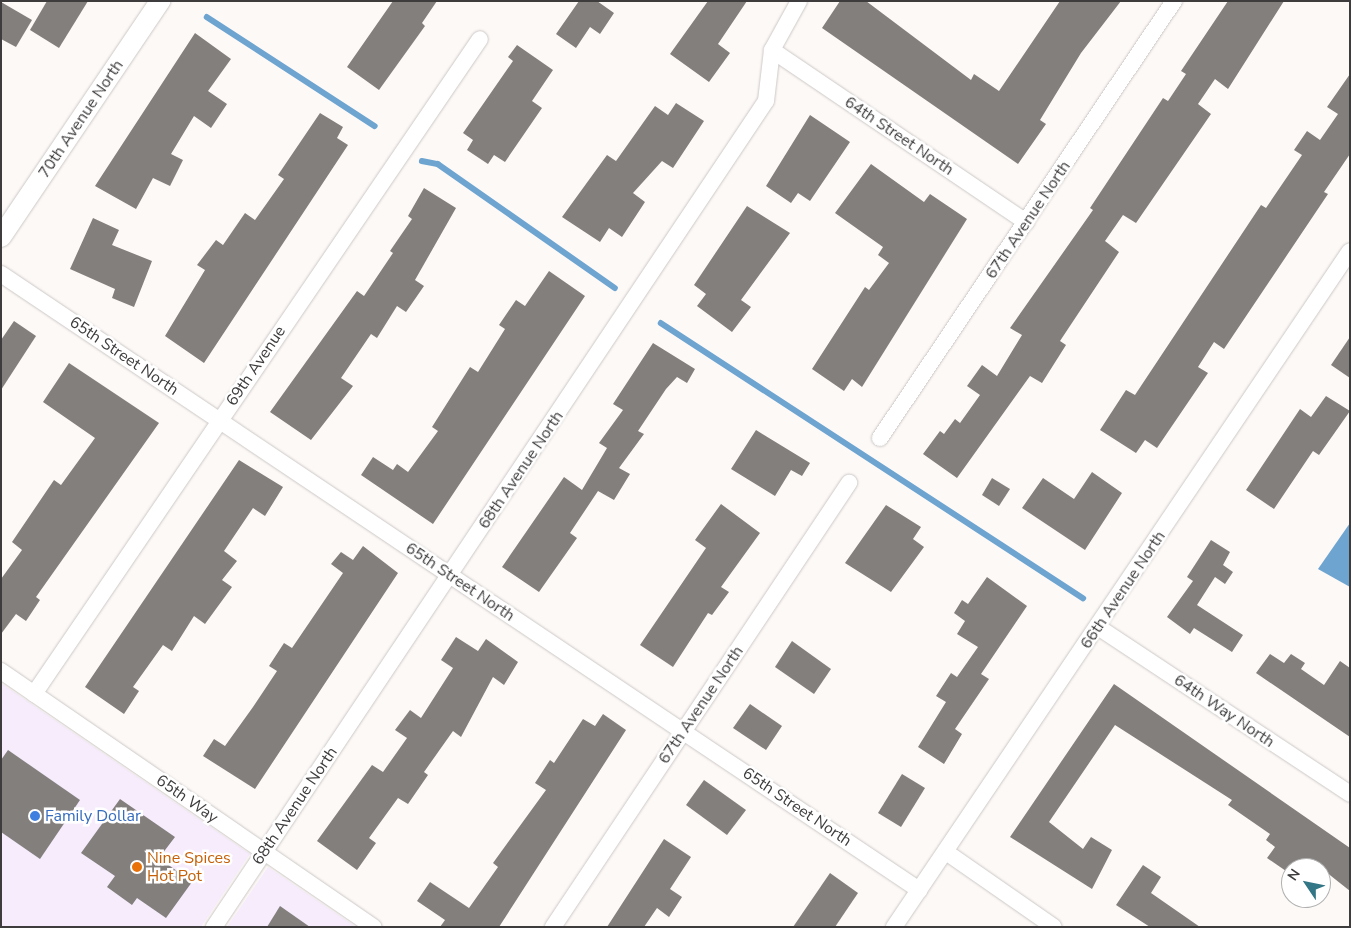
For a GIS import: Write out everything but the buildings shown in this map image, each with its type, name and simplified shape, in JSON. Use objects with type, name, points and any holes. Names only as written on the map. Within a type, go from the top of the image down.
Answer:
[{"type":"street","name":"70th Avenue North","points":[[1,237],[160,1]]},
{"type":"street","name":"68th Avenue North","points":[[214,927],[451,576],[766,101],[772,50],[799,1]]},
{"type":"street","name":"67th Avenue North","points":[[880,438],[1174,1]]},
{"type":"street","name":"69th Avenue","points":[[34,694],[480,39]]},
{"type":"street","name":"64th Street North","points":[[772,50],[1026,222]]},
{"type":"street","name":"66th Avenue North","points":[[894,927],[1350,251]]},
{"type":"street","name":"65th Street North","points":[[1,274],[919,890]]},
{"type":"street","name":"67th Avenue North","points":[[553,927],[849,483]]},
{"type":"street","name":"64th Way North","points":[[1098,627],[1350,794]]},
{"type":"street","name":"65th Way","points":[[1,671],[373,927]]},
{"type":"street","points":[[946,852],[1054,927]]},
{"type":"shaded area","points":[[1,683],[250,854],[201,927],[1,927]]},
{"type":"shaded area","points":[[268,867],[356,927],[227,927]]},
{"type":"water","points":[[1350,523],[1350,587],[1318,569]]},
{"type":"waterway","points":[[207,17],[375,126]]},
{"type":"waterway","points":[[422,161],[438,164],[615,288]]},
{"type":"waterway","points":[[661,323],[1083,598]]},
{"type":"place","name":"Family Dollar","points":[[35,816]]},
{"type":"place","name":"Nine Spices Hot Pot","points":[[137,867]]}]
